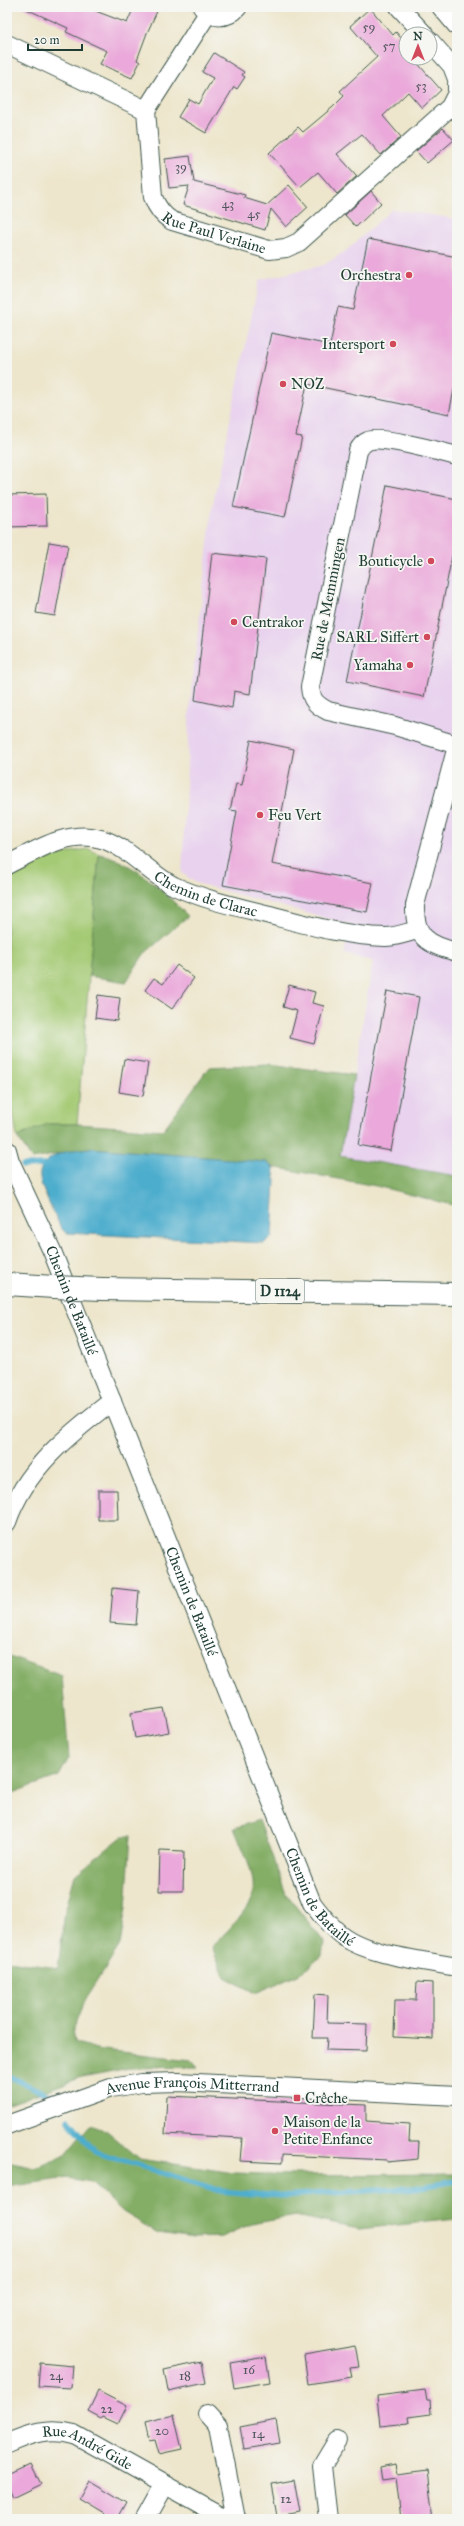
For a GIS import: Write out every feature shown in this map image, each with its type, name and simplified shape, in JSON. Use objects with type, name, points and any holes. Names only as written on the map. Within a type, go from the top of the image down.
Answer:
[{"type":"highway","name":"D 1124","points":[[7,1284],[102,1289],[457,1294]]},
{"type":"street","points":[[7,44],[146,110],[205,10],[222,17],[229,15],[238,7]]},
{"type":"street","points":[[399,7],[417,26]]},
{"type":"street","points":[[441,7],[457,26]]},
{"type":"street","points":[[438,50],[452,66],[457,79]]},
{"type":"street","name":"Rue Paul Verlaine","points":[[146,110],[153,197],[156,206],[164,216],[172,221],[268,250],[286,248],[299,242],[450,108],[457,93],[457,84]]},
{"type":"street","name":"Rue de Memmingen","points":[[457,456],[385,440],[370,440],[362,445],[358,452],[310,687],[311,697],[318,706],[328,711],[395,726],[457,746]]},
{"type":"street","points":[[457,746],[415,904],[415,921],[418,930],[430,944],[457,952]]},
{"type":"street","name":"Chemin de Clarac","points":[[7,865],[63,839],[85,837],[101,839],[117,847],[173,886],[204,898],[343,933],[387,937],[418,930]]},
{"type":"street","name":"Chemin de Bataillé","points":[[7,1150],[10,1160],[52,1252],[312,1903],[325,1921],[343,1937],[364,1948],[457,1967]]},
{"type":"street","points":[[7,1522],[23,1487],[46,1457],[72,1432],[112,1401]]},
{"type":"street","name":"Avenue François Mitterrand","points":[[7,2125],[111,2088],[142,2083],[178,2082],[457,2096]]},
{"type":"street","points":[[207,2414],[218,2426],[236,2519]]},
{"type":"street","name":"Rue André Gide","points":[[7,2444],[28,2434],[52,2430],[65,2431],[74,2434],[226,2519]]},
{"type":"street","points":[[328,2519],[322,2466],[337,2441]]},
{"type":"street","points":[[145,2519],[164,2485]]},
{"type":"shaded area","points":[[392,209],[457,219],[457,1176],[340,1156],[373,961],[344,954],[350,925],[196,883],[182,873],[190,703],[212,508],[259,280],[324,265],[347,250]]},
{"type":"green space","points":[[89,849],[99,854],[77,1124],[48,1124],[17,1137],[7,1075],[7,879],[57,856]]},
{"type":"green space","points":[[99,854],[125,864],[148,879],[188,916],[144,954],[126,982],[89,976]]},
{"type":"green space","points":[[269,1064],[354,1075],[340,1156],[457,1176],[457,1206],[376,1186],[273,1167],[266,1162],[91,1148],[32,1159],[17,1137],[48,1124],[77,1124],[163,1130],[209,1067]]},
{"type":"green space","points":[[7,1656],[62,1676],[69,1758],[59,1776],[12,1793],[7,1787]]},
{"type":"green space","points":[[259,1820],[286,1894],[324,1942],[322,1956],[298,1975],[255,1993],[225,1977],[212,1947],[241,1916],[249,1905],[252,1896],[252,1876],[246,1856],[234,1828]]},
{"type":"green space","points":[[123,1836],[131,1836],[126,1908],[120,1945],[84,2001],[73,2029],[75,2042],[95,2049],[192,2060],[198,2067],[129,2068],[82,2077],[7,2105],[7,1961],[58,1968],[65,1912],[75,1875]]},
{"type":"green space","points":[[90,2125],[107,2131],[140,2159],[234,2173],[294,2175],[457,2174],[457,2219],[359,2229],[295,2216],[251,2224],[222,2237],[195,2238],[158,2233],[123,2212],[91,2182],[68,2178],[7,2187],[7,2162],[36,2168],[64,2156]]},
{"type":"water","points":[[91,1148],[266,1162],[273,1167],[275,1180],[272,1237],[264,1243],[66,1233],[61,1228],[43,1190],[40,1178],[41,1170],[44,1163],[58,1154]]},
{"type":"building","points":[[22,7],[85,7],[127,23],[134,7],[159,7],[147,33],[137,60],[140,62],[132,78],[100,64],[107,51],[66,32],[68,28]]},
{"type":"building","points":[[370,8],[393,35],[396,32],[398,34],[398,66],[420,66],[441,90],[422,108],[408,92],[383,116],[401,137],[381,155],[362,134],[337,154],[357,176],[337,194],[318,172],[300,187],[269,153],[298,127],[303,132],[333,107],[344,96],[340,91],[377,57],[350,26]]},
{"type":"building","points":[[214,53],[244,72],[242,75],[245,77],[237,89],[234,87],[206,133],[178,117],[189,99],[198,104],[213,78],[202,72]]},
{"type":"building","points":[[443,128],[454,140],[427,163],[416,151]]},
{"type":"building","points":[[190,156],[194,182],[245,195],[244,198],[267,205],[289,185],[308,207],[286,227],[271,209],[265,230],[183,205],[189,186],[169,188],[165,159]]},
{"type":"building","points":[[371,191],[381,203],[356,227],[345,215]]},
{"type":"building","points":[[368,239],[457,257],[457,375],[449,414],[307,384],[296,436],[302,437],[285,517],[233,507],[271,333],[330,345],[338,307],[353,310]]},
{"type":"building","points":[[387,485],[457,499],[457,531],[424,697],[347,681]]},
{"type":"building","points":[[46,494],[47,526],[7,527],[7,495]]},
{"type":"building","points":[[49,542],[68,545],[55,616],[36,613]]},
{"type":"building","points":[[212,553],[266,559],[250,694],[234,691],[232,708],[195,700]]},
{"type":"building","points":[[251,740],[294,749],[272,864],[373,883],[367,912],[223,885],[237,811],[230,810],[236,784],[242,785]]},
{"type":"building","points":[[177,965],[194,978],[172,1009],[145,990],[154,978],[163,984]]},
{"type":"building","points":[[289,985],[315,992],[312,1003],[324,1006],[314,1044],[290,1038],[297,1011],[283,1007]]},
{"type":"building","points":[[387,991],[419,997],[391,1151],[358,1145]]},
{"type":"building","points":[[98,995],[120,998],[117,1021],[95,1018]]},
{"type":"building","points":[[124,1059],[148,1063],[143,1096],[119,1092]]},
{"type":"building","points":[[98,1490],[117,1490],[118,1520],[98,1520]]},
{"type":"building","points":[[113,1588],[139,1591],[136,1625],[110,1623]]},
{"type":"building","points":[[164,1708],[169,1732],[135,1738],[131,1713]]},
{"type":"building","points":[[160,1850],[184,1851],[183,1891],[159,1891]]},
{"type":"building","points":[[417,1982],[433,1983],[433,2039],[394,2037],[395,2000],[416,2000]]},
{"type":"building","points":[[315,1994],[328,1995],[327,2023],[367,2024],[366,2051],[326,2050],[327,2038],[313,2038]]},
{"type":"building","name":"Maison de la Petite Enfance","points":[[167,2096],[366,2105],[366,2121],[410,2124],[409,2142],[419,2142],[418,2159],[387,2162],[387,2160],[282,2155],[282,2163],[240,2161],[242,2138],[165,2134]]},
{"type":"building","points":[[355,2346],[359,2366],[350,2367],[352,2377],[308,2384],[304,2355]]},
{"type":"building","points":[[266,2357],[270,2382],[234,2388],[230,2363]]},
{"type":"building","points":[[202,2362],[206,2383],[168,2391],[164,2370]]},
{"type":"building","points":[[40,2363],[73,2366],[71,2388],[38,2386]]},
{"type":"building","points":[[425,2390],[427,2400],[430,2400],[431,2414],[408,2417],[409,2423],[380,2426],[377,2396]]},
{"type":"building","points":[[98,2391],[127,2406],[118,2424],[103,2417],[101,2419],[88,2412]]},
{"type":"building","points":[[174,2415],[182,2449],[159,2454],[155,2440],[149,2441],[145,2422]]},
{"type":"building","points":[[276,2420],[280,2443],[244,2449],[240,2427]]},
{"type":"building","points":[[31,2464],[41,2484],[12,2498],[7,2486],[7,2475]]},
{"type":"building","points":[[394,2464],[396,2474],[428,2470],[434,2519],[401,2519],[396,2479],[382,2481],[380,2467]]},
{"type":"building","points":[[89,2480],[127,2503],[118,2519],[100,2519],[104,2513],[79,2498]]},
{"type":"building","points":[[294,2480],[300,2513],[278,2517],[272,2484]]},
{"type":"waterway","points":[[23,1166],[44,1165]]},
{"type":"waterway","points":[[7,2075],[48,2095]]},
{"type":"waterway","points":[[69,2120],[95,2152],[221,2191],[280,2196],[414,2188],[457,2181]]},
{"type":"place","name":"Orchestra","points":[[409,275]]},
{"type":"place","name":"Intersport","points":[[393,344]]},
{"type":"place","name":"NOZ","points":[[283,384]]},
{"type":"place","name":"Bouticycle","points":[[431,561]]},
{"type":"place","name":"Centrakor","points":[[234,622]]},
{"type":"place","name":"SARL Siffert","points":[[427,637]]},
{"type":"place","name":"Yamaha","points":[[410,665]]},
{"type":"place","name":"Feu Vert","points":[[260,815]]},
{"type":"place","name":"Crêche","points":[[297,2098]]},
{"type":"place","name":"Maison de la Petite Enfance","points":[[275,2131]]}]
